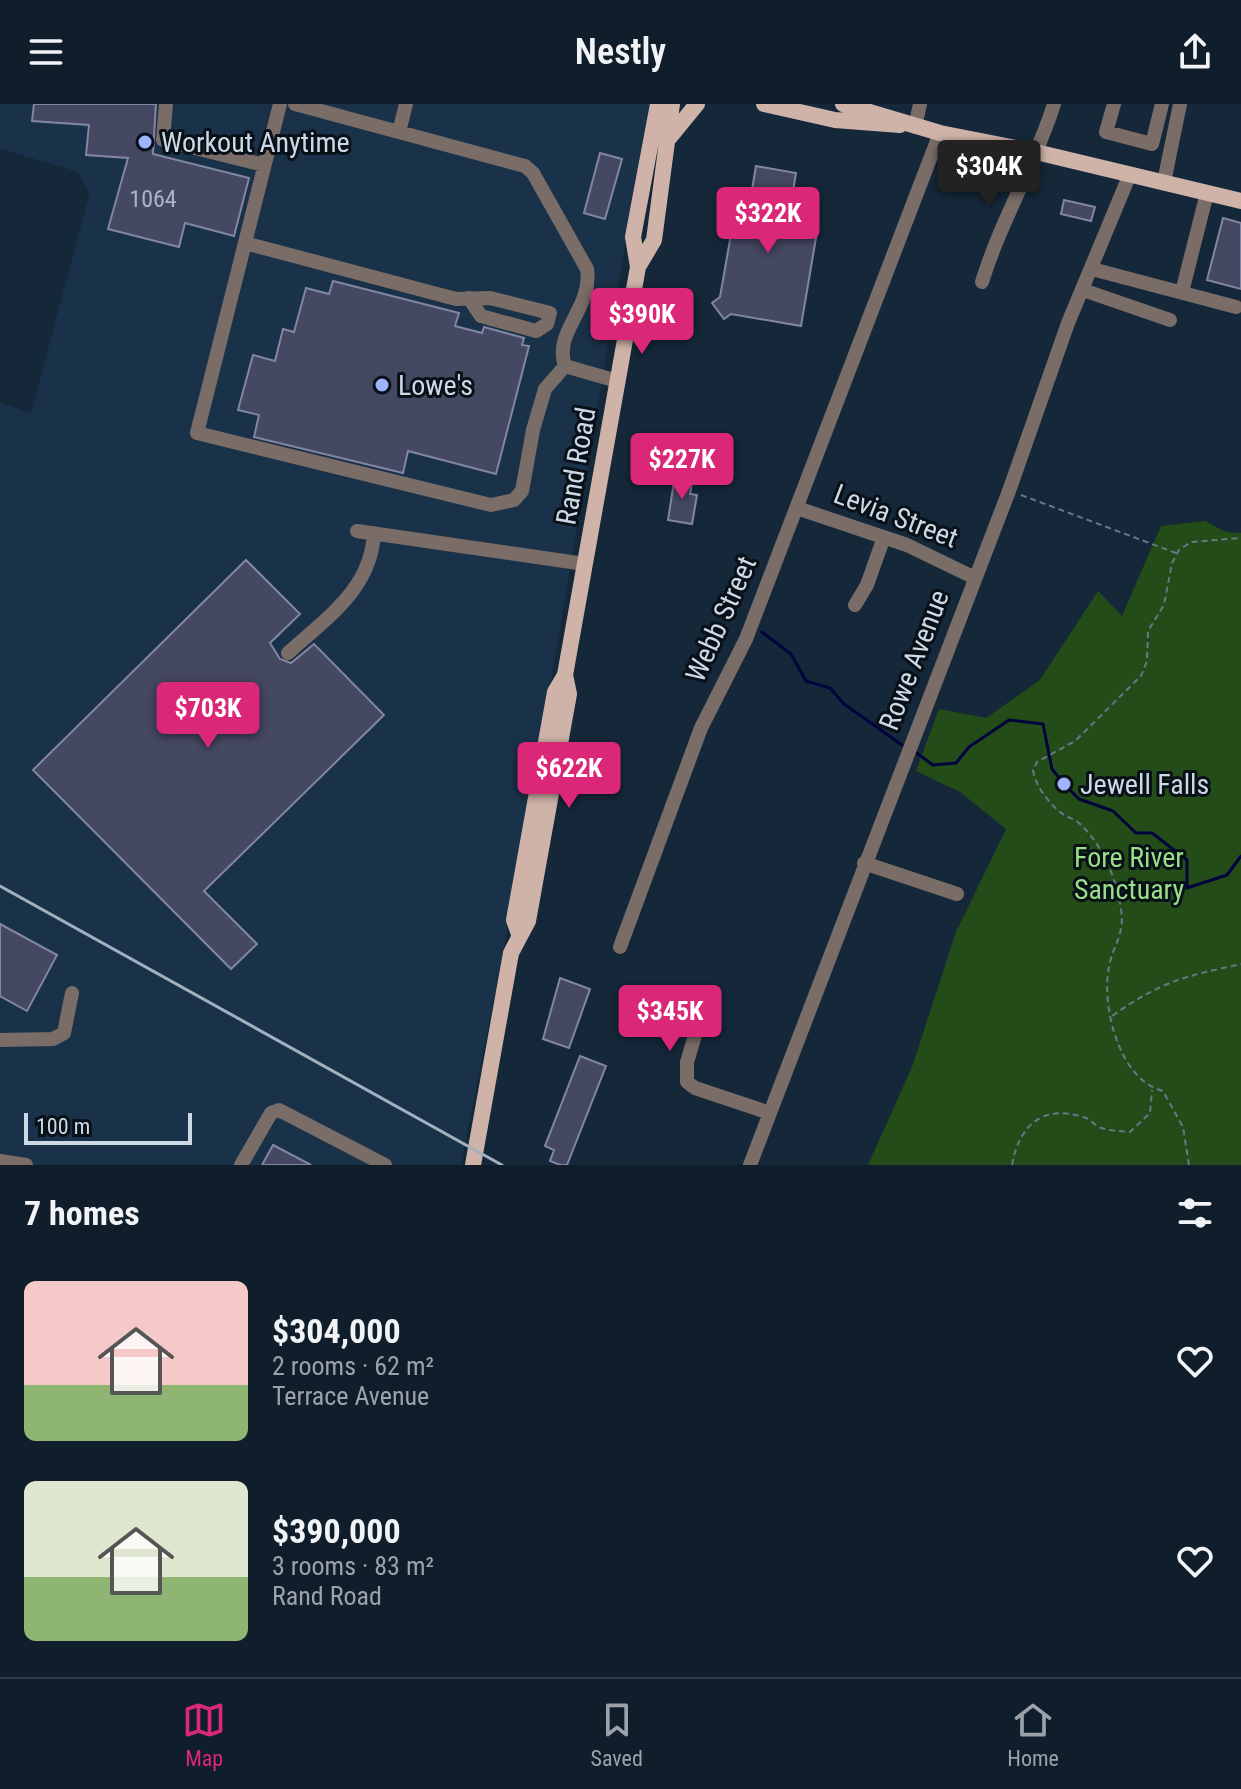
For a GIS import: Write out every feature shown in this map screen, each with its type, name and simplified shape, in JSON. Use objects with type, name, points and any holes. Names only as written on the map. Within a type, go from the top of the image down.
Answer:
[{"type":"main road","name":"Rand Road","points":[[473,1165],[511,953],[519,934],[514,920],[552,707],[555,692],[565,675],[638,267],[633,237],[658,104]]},
{"type":"main road","name":"Rand Road","points":[[638,267],[654,240],[672,104]]},
{"type":"main road","points":[[669,139],[697,104]]},
{"type":"main road","points":[[764,104],[835,120],[912,126]]},
{"type":"main road","points":[[843,104],[940,133],[1036,152],[1241,201]]},
{"type":"street","points":[[166,104],[163,140],[264,165]]},
{"type":"street","points":[[280,104],[197,433],[491,505],[504,503],[514,500],[522,491],[533,430],[545,389],[565,366]]},
{"type":"street","points":[[295,104],[525,166],[533,173],[587,269],[590,286],[561,348],[565,366]]},
{"type":"street","points":[[399,132],[406,104]]},
{"type":"street","points":[[912,126],[920,104]]},
{"type":"street","points":[[982,282],[1003,223],[1054,104]]},
{"type":"street","points":[[1126,104],[1115,104],[1106,132],[1152,144],[1162,104]]},
{"type":"street","points":[[1164,182],[1180,104]]},
{"type":"street","name":"Webb Street","points":[[620,947],[701,728],[746,639],[940,133]]},
{"type":"street","points":[[1154,135],[1173,142]]},
{"type":"street","name":"Rowe Avenue","points":[[750,1165],[1130,174]]},
{"type":"street","points":[[1182,292],[1207,193]]},
{"type":"street","points":[[245,243],[456,299],[469,298],[490,298],[550,313],[547,324],[536,331],[481,316],[469,298]]},
{"type":"street","points":[[1092,269],[1236,307]]},
{"type":"street","points":[[1083,290],[1170,320]]},
{"type":"street","points":[[565,366],[617,381]]},
{"type":"street","name":"Levia Street","points":[[797,508],[884,537],[973,577]]},
{"type":"street","points":[[357,531],[585,564]]},
{"type":"street","points":[[288,653],[355,592],[369,567],[374,533]]},
{"type":"street","points":[[855,605],[867,585],[884,537]]},
{"type":"street","points":[[864,863],[957,894]]},
{"type":"street","points":[[0,1040],[53,1039],[64,1033],[72,993]]},
{"type":"street","points":[[696,1032],[687,1062],[687,1082],[714,1096],[770,1113]]},
{"type":"street","points":[[241,1165],[271,1113],[279,1110],[385,1165]]},
{"type":"street","points":[[0,1161],[26,1165]]},
{"type":"path","points":[[1009,491],[1177,554]]},
{"type":"path","points":[[1189,1165],[1183,1127],[1163,1091],[1152,1089],[1126,1059],[1107,1003],[1108,968],[1122,937],[1115,878],[1077,820],[1066,817],[1040,789],[1033,770],[1037,762],[1075,741],[1141,676],[1147,661],[1148,631],[1164,605],[1177,554],[1191,542],[1241,538]]},
{"type":"path","points":[[1111,1017],[1150,989],[1174,979],[1241,964]]},
{"type":"path","points":[[1012,1165],[1020,1136],[1029,1123],[1061,1113],[1085,1117],[1095,1126],[1111,1131],[1130,1132],[1150,1113],[1152,1089]]},
{"type":"shaded area","points":[[0,104],[649,104],[516,885],[461,1165],[0,1165],[0,402],[31,413],[90,192],[76,171],[0,149]]},
{"type":"green space","name":"Fore River Sanctuary","points":[[1205,521],[1226,532],[1241,533],[1241,1165],[868,1165],[912,1067],[956,932],[1006,829],[960,792],[916,771],[939,709],[986,718],[1040,680],[1098,591],[1122,616],[1161,526]]},
{"type":"building","points":[[34,104],[156,104],[153,154],[249,178],[234,236],[185,223],[179,247],[108,229],[128,158],[86,155],[89,125],[32,121]]},
{"type":"building","points":[[600,153],[622,159],[605,219],[584,213]]},
{"type":"building","points":[[756,166],[796,173],[790,209],[796,210],[793,227],[817,232],[801,326],[731,314],[724,319],[712,303],[720,297],[737,200],[750,202]]},
{"type":"building","points":[[1064,200],[1095,207],[1091,221],[1061,214]]},
{"type":"building","points":[[1223,218],[1241,223],[1241,289],[1207,280]]},
{"type":"building","name":"Lowe's","points":[[333,281],[459,313],[455,326],[482,333],[484,327],[524,338],[522,345],[529,346],[496,474],[408,451],[403,473],[254,437],[259,415],[238,410],[253,355],[275,361],[283,329],[294,332],[306,288],[329,294]]},
{"type":"building","points":[[675,475],[693,478],[690,494],[697,495],[692,524],[668,520]]},
{"type":"building","points":[[246,560],[300,614],[270,643],[280,659],[291,663],[314,644],[384,715],[204,891],[257,944],[231,969],[33,770]]},
{"type":"building","points":[[0,924],[57,955],[27,1011],[0,996]]},
{"type":"building","points":[[560,978],[590,989],[569,1048],[543,1039]]},
{"type":"building","points":[[580,1056],[606,1066],[567,1165],[560,1165],[550,1161],[554,1150],[545,1146]]},
{"type":"building","points":[[273,1145],[311,1165],[262,1165]]},
{"type":"waterway","points":[[762,632],[791,654],[806,681],[830,688],[844,704],[902,745]]},
{"type":"waterway","points":[[914,751],[933,765],[956,763],[969,747],[1009,720],[1043,724],[1052,769],[1064,784],[1079,799],[1113,811],[1136,833],[1152,833],[1187,860],[1187,888],[1227,875],[1241,856]]},
{"type":"railway","points":[[0,886],[502,1165]]},
{"type":"place","name":"Workout Anytime","points":[[145,142]]},
{"type":"place","name":"Lowe's","points":[[382,385]]},
{"type":"place","name":"Jewell Falls","points":[[1064,784]]}]
